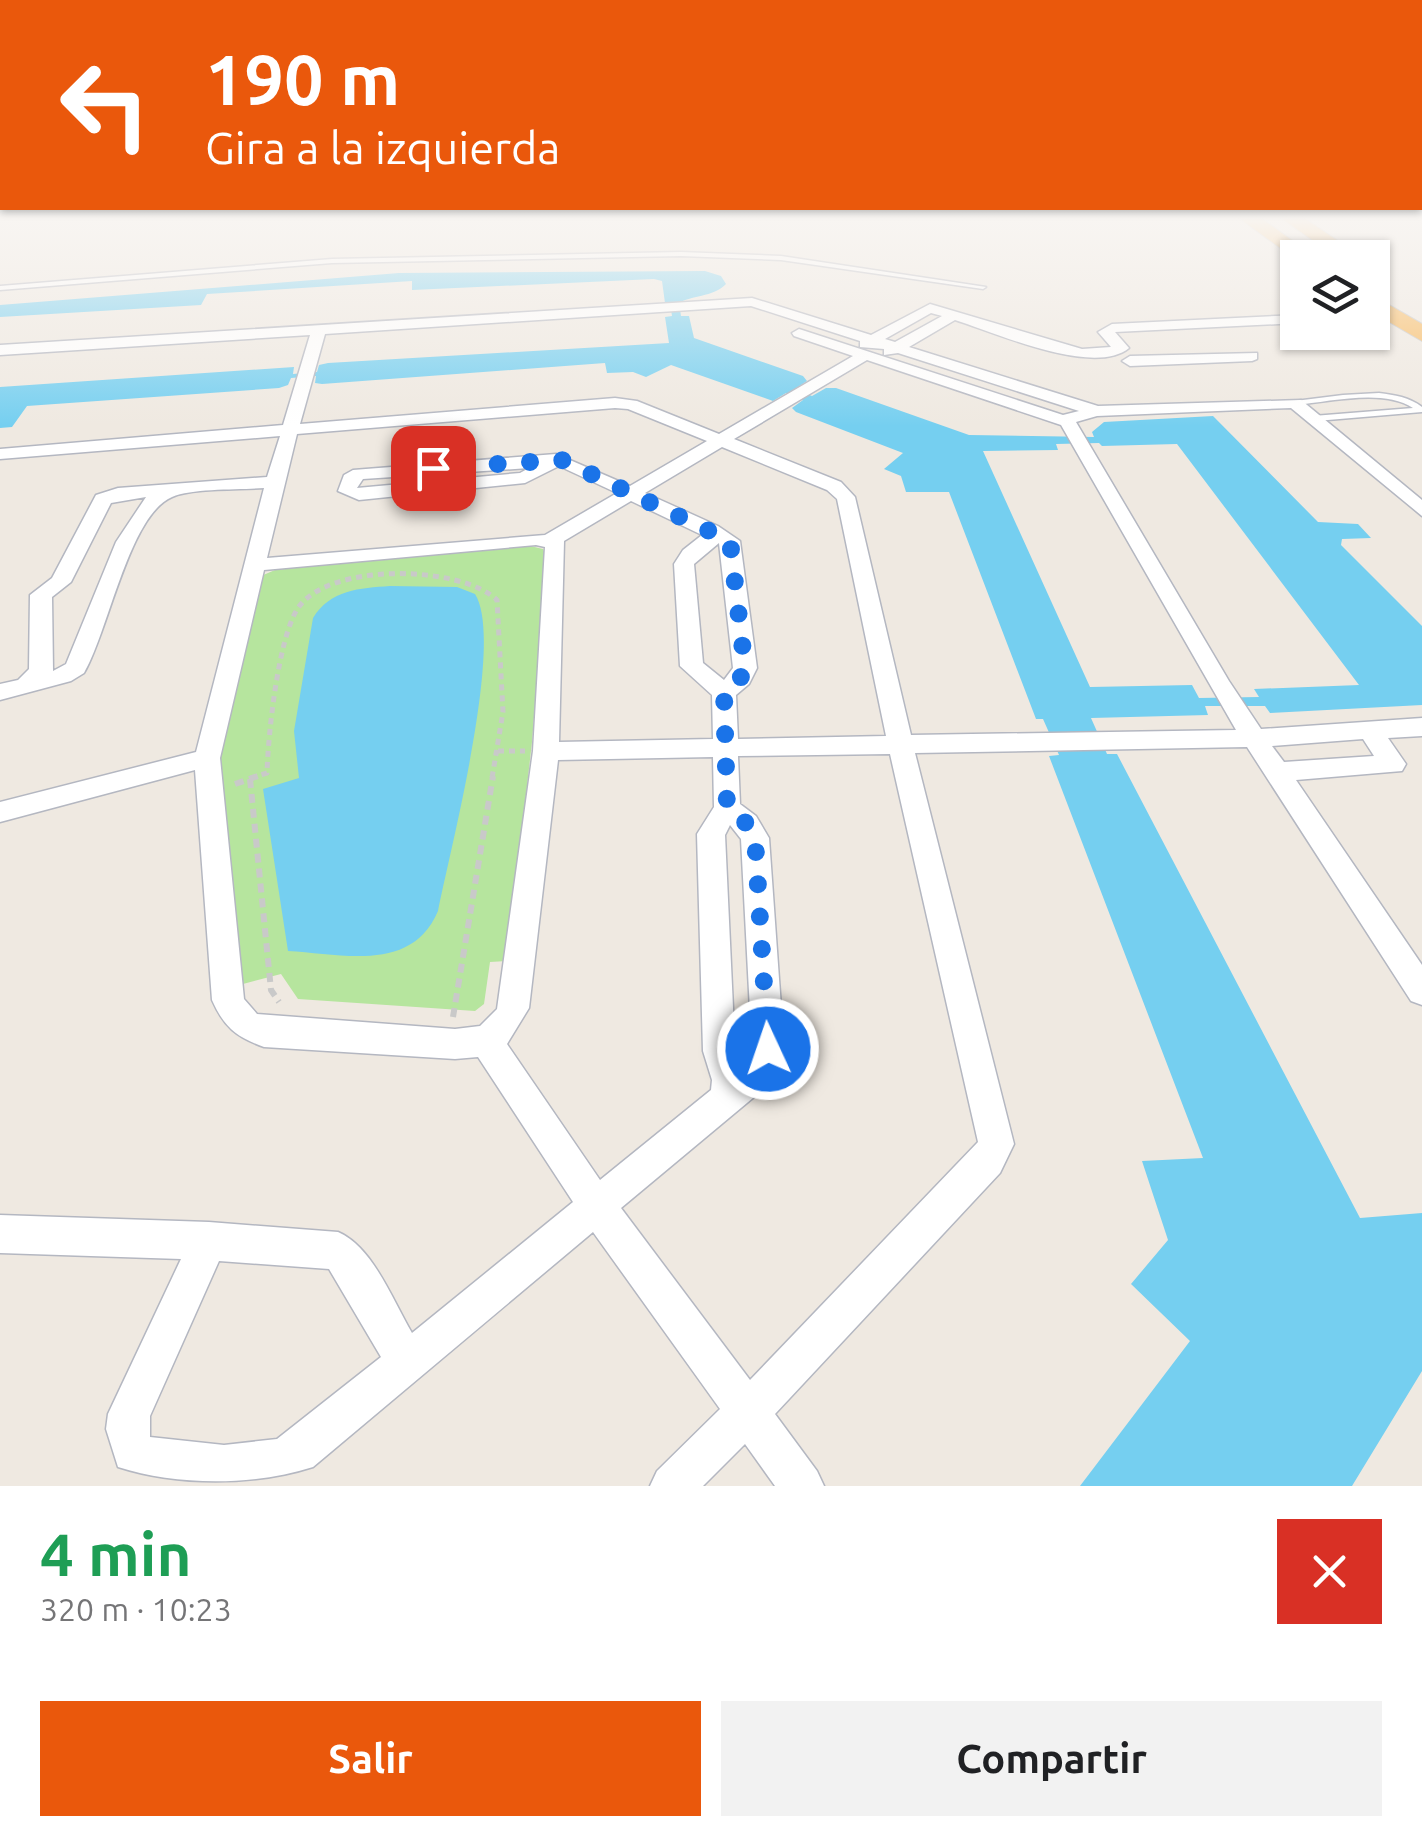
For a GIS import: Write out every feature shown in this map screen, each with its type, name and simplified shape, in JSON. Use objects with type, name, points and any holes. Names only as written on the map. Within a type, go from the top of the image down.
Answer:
[{"type":"highway","points":[[1390,317],[1422,334]]},
{"type":"street","points":[[0,350],[759,303],[1097,410],[1295,403],[1422,510]]},
{"type":"street","points":[[714,307],[864,355],[1073,434],[1219,685],[1422,991]]},
{"type":"street","points":[[864,355],[874,339],[930,308],[1107,362],[1126,355],[1252,356]]},
{"type":"street","points":[[254,565],[551,540],[864,355],[899,347],[954,315]]},
{"type":"street","points":[[1126,355],[1105,332],[1134,326],[1280,320]]},
{"type":"street","points":[[320,328],[274,482],[207,758],[228,1000],[234,1016],[248,1028],[455,1044],[486,1041],[500,1032],[513,1008],[546,751],[557,548],[551,540]]},
{"type":"street","points":[[0,454],[616,402],[631,404],[834,486],[846,497],[900,744],[996,1144],[987,1160],[747,1413],[672,1486]]},
{"type":"street","points":[[1073,434],[1097,410]]},
{"type":"street","points":[[556,458],[524,478],[359,494],[347,491],[350,479],[359,474],[556,458],[726,537],[732,546],[745,668],[740,679],[724,692]]},
{"type":"street","points":[[59,584],[103,499],[274,482]]},
{"type":"street","points":[[0,692],[76,668],[110,579],[148,501],[169,491]]},
{"type":"street","points":[[711,530],[712,539],[690,554],[684,564],[692,666],[724,692]]},
{"type":"street","points":[[26,685],[41,672],[41,595],[59,584],[110,579]]},
{"type":"street","points":[[724,692],[727,808],[711,834],[719,1051],[729,1080],[727,1098]]},
{"type":"street","points":[[546,751],[1112,739],[1248,728],[1371,732],[1416,728]]},
{"type":"street","points":[[1276,772],[1393,764],[1371,732]]},
{"type":"street","points":[[0,812],[207,758]]},
{"type":"street","points":[[208,1241],[129,1414],[127,1429],[133,1452],[146,1458],[248,1469],[275,1465],[298,1452],[404,1360],[760,1071],[768,1049],[755,838],[746,823],[727,808]]},
{"type":"street","points":[[486,1041],[596,1204],[802,1486]]},
{"type":"street","points":[[0,1234],[208,1241],[338,1251],[404,1360]]},
{"type":"lane","points":[[1295,403],[1392,396],[1404,397],[1421,410],[1316,418]]},
{"type":"path","points":[[289,1008],[276,1000],[270,990],[250,779],[267,774],[266,744],[297,609],[318,591],[348,580],[454,576],[482,583],[492,590],[496,600],[503,712],[456,1017],[437,1016]]},
{"type":"green space","points":[[526,545],[543,549],[547,558],[532,742],[507,961],[490,962],[484,1004],[475,1011],[298,999],[281,974],[243,984],[221,774],[221,735],[261,576],[275,570]]},
{"type":"water","points":[[220,287],[312,287],[207,294],[201,305],[0,317],[0,305]]},
{"type":"water","points":[[412,287],[470,287],[412,290]]},
{"type":"water","points":[[663,287],[721,287],[679,303],[681,316],[689,316],[694,338],[803,376],[807,381],[795,389],[812,396],[826,388],[836,388],[969,435],[1094,437],[1092,432],[1104,422],[1213,416],[1318,522],[1358,524],[1371,538],[1342,539],[1341,545],[1422,626],[1422,705],[1270,713],[1265,706],[1205,706],[1208,715],[1091,718],[1107,754],[1117,754],[1360,1218],[1422,1213],[1422,1371],[1352,1486],[1080,1486],[1190,1341],[1131,1284],[1168,1240],[1142,1161],[1203,1158],[1049,756],[1059,755],[1043,719],[1036,719],[949,492],[906,492],[901,476],[884,469],[903,453],[796,412],[792,408],[803,400],[786,393],[773,401],[671,365],[646,377],[633,372],[607,373],[605,363],[322,384],[315,383],[316,376],[291,378],[288,385],[279,388],[27,406],[12,427],[0,428],[0,387],[294,367],[293,374],[317,372],[319,365],[328,363],[669,343],[665,317],[672,316],[670,303],[665,303]],"holes":[[[1056,444],[1177,444],[1359,685],[1254,689],[1259,697],[1199,698],[1192,685],[1090,687],[983,451],[1058,450]]]},
{"type":"water","points":[[390,586],[457,587],[475,594],[483,619],[480,699],[438,911],[426,931],[394,952],[353,956],[288,951],[263,789],[299,778],[294,731],[313,618],[337,596]]},
{"type":"route","points":[[433,468],[543,458],[562,460],[730,541],[745,668],[740,679],[724,692],[727,808],[746,823],[755,838],[768,1049]]}]
